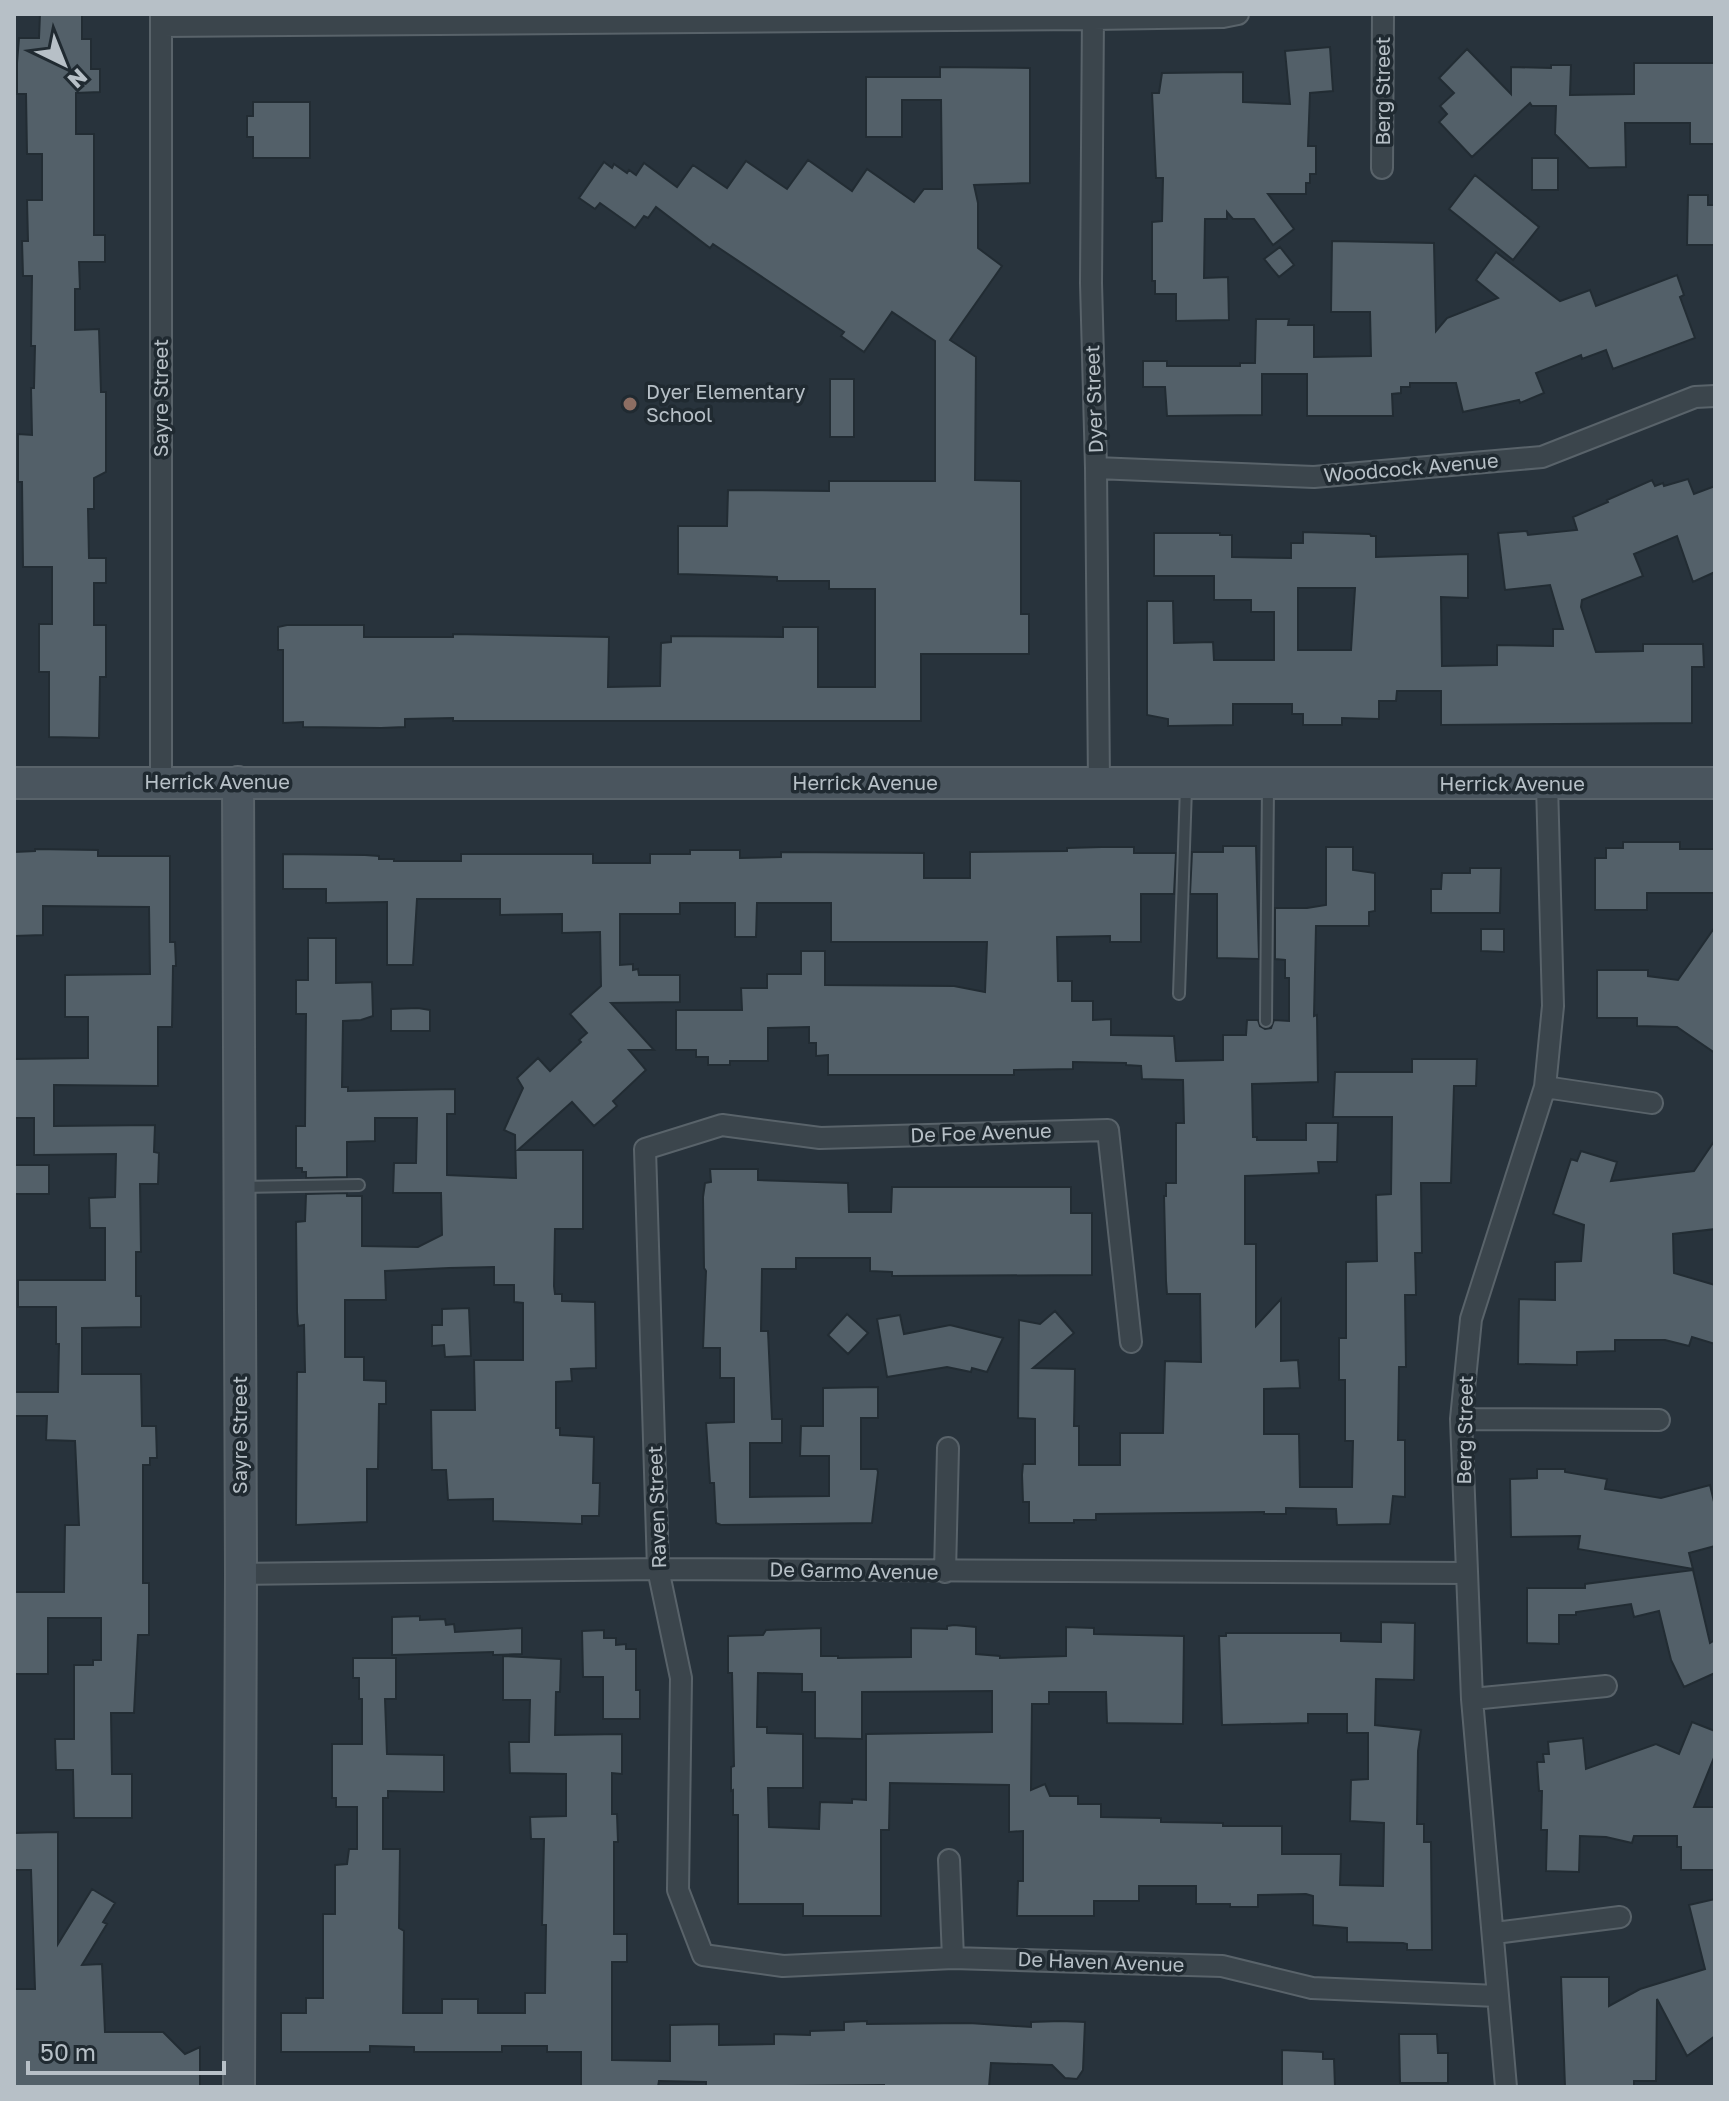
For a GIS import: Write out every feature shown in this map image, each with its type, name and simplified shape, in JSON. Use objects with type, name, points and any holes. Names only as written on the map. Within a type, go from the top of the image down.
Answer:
[{"type":"street","points":[[161,20],[1223,17],[1238,14]]},
{"type":"street","name":"Berg Street","points":[[1382,168],[1383,14]]},
{"type":"street","name":"Dyer Street","points":[[1093,16],[1091,283],[1099,783]]},
{"type":"street","name":"Sayre Street","points":[[161,20],[161,782]]},
{"type":"street","name":"Woodcock Avenue","points":[[1096,468],[1314,477],[1542,457],[1695,397],[1715,396]]},
{"type":"street","name":"Sayre Street","points":[[238,782],[239,2087]]},
{"type":"street","name":"Herrick Avenue","points":[[14,783],[1715,783]]},
{"type":"street","name":"Berg Street","points":[[1506,2087],[1497,1996],[1495,1933],[1472,1699],[1461,1419],[1471,1319],[1545,1087],[1553,1006],[1547,784]]},
{"type":"street","points":[[1545,1087],[1652,1103]]},
{"type":"street","name":"De Foe Avenue","points":[[645,1149],[722,1125],[820,1138],[1108,1130],[1131,1342]]},
{"type":"street","name":"Raven Street","points":[[645,1149],[658,1569],[681,1678],[678,1890],[703,1955]]},
{"type":"street","points":[[1461,1419],[1659,1420]]},
{"type":"street","points":[[945,1572],[948,1448]]},
{"type":"street","name":"De Garmo Avenue","points":[[241,1574],[658,1569],[1467,1573]]},
{"type":"street","points":[[1472,1699],[1606,1686]]},
{"type":"street","points":[[949,1860],[953,1958]]},
{"type":"street","points":[[1495,1933],[1620,1917]]},
{"type":"street","name":"De Haven Avenue","points":[[703,1955],[783,1966],[953,1958],[1222,1966],[1312,1988],[1497,1996]]},
{"type":"lane","points":[[1179,994],[1186,784]]},
{"type":"lane","points":[[1266,1021],[1268,784]]},
{"type":"lane","points":[[239,1187],[359,1185]]},
{"type":"building","points":[[40,14],[82,14],[82,39],[91,39],[91,69],[100,69],[100,92],[76,93],[76,134],[94,134],[94,235],[105,235],[105,262],[79,262],[80,289],[75,289],[75,330],[99,329],[101,392],[106,392],[106,472],[94,478],[94,509],[88,509],[89,558],[106,558],[106,583],[94,583],[94,625],[106,625],[106,677],[100,677],[99,738],[49,737],[49,672],[39,672],[39,624],[52,624],[52,567],[23,567],[18,434],[32,435],[31,388],[34,388],[35,346],[31,346],[32,276],[23,276],[22,241],[28,241],[27,200],[42,200],[42,154],[27,154],[26,94],[17,94],[17,63],[19,38],[39,38]]},
{"type":"building","points":[[1330,47],[1333,91],[1310,93],[1308,146],[1316,146],[1316,174],[1310,174],[1306,194],[1268,194],[1294,229],[1273,245],[1254,219],[1233,219],[1227,212],[1227,219],[1205,219],[1204,278],[1228,277],[1229,320],[1176,321],[1176,294],[1155,294],[1155,281],[1152,281],[1152,222],[1162,221],[1163,178],[1156,178],[1152,93],[1159,93],[1162,73],[1243,72],[1243,102],[1290,104],[1285,51]]},
{"type":"building","points":[[1467,49],[1511,94],[1511,67],[1571,65],[1570,95],[1634,94],[1634,63],[1714,63],[1715,144],[1690,144],[1690,123],[1625,123],[1626,167],[1589,168],[1555,134],[1556,106],[1532,106],[1530,103],[1472,157],[1439,122],[1447,114],[1440,106],[1454,93],[1439,78]]},
{"type":"building","points":[[940,67],[1030,68],[1030,183],[974,185],[978,203],[978,248],[1002,266],[950,340],[976,357],[975,480],[1021,481],[1021,614],[1029,614],[1029,654],[921,654],[921,721],[453,721],[453,718],[405,719],[405,727],[381,728],[303,727],[303,722],[283,723],[283,650],[278,650],[278,627],[287,625],[364,625],[364,637],[453,637],[453,634],[609,637],[608,687],[660,686],[661,643],[671,642],[671,636],[783,637],[783,627],[818,627],[818,687],[875,687],[875,589],[829,589],[829,581],[777,581],[777,577],[678,574],[678,526],[727,526],[728,490],[829,491],[829,481],[935,481],[935,341],[892,312],[864,352],[841,336],[844,332],[713,244],[710,248],[656,207],[635,228],[600,203],[595,209],[579,198],[604,162],[612,168],[614,164],[636,175],[644,163],[677,187],[693,165],[727,188],[746,161],[787,189],[808,160],[852,191],[867,169],[914,202],[924,189],[942,189],[941,100],[902,100],[902,137],[866,137],[866,77],[940,77]]},
{"type":"building","points":[[253,102],[310,102],[310,158],[253,158],[253,137],[247,137],[247,116],[253,116]]},
{"type":"building","points":[[1532,158],[1558,158],[1558,190],[1532,190]]},
{"type":"building","points":[[1475,175],[1539,227],[1513,260],[1449,209]]},
{"type":"building","points":[[1688,195],[1708,195],[1708,205],[1715,205],[1715,245],[1687,245]]},
{"type":"building","points":[[1332,241],[1434,243],[1436,331],[1447,318],[1498,298],[1476,280],[1496,252],[1560,301],[1590,290],[1596,306],[1677,275],[1684,295],[1680,297],[1695,338],[1613,369],[1606,350],[1582,359],[1581,355],[1536,373],[1544,393],[1520,403],[1519,400],[1463,412],[1456,383],[1410,383],[1410,387],[1401,387],[1401,393],[1392,394],[1393,416],[1307,416],[1307,374],[1262,374],[1262,415],[1167,416],[1165,387],[1143,387],[1143,361],[1167,361],[1167,366],[1240,366],[1240,363],[1255,363],[1256,319],[1289,319],[1288,325],[1314,325],[1314,357],[1371,356],[1370,312],[1331,312]]},
{"type":"building","points":[[1280,247],[1294,265],[1279,277],[1264,259]]},
{"type":"building","points":[[830,379],[854,379],[854,437],[830,437]]},
{"type":"building","points":[[1688,479],[1694,494],[1715,486],[1715,572],[1693,582],[1677,536],[1634,554],[1643,576],[1582,600],[1581,607],[1596,652],[1643,651],[1643,644],[1703,644],[1704,667],[1692,667],[1692,723],[1441,725],[1441,691],[1397,691],[1396,701],[1379,701],[1379,719],[1342,718],[1342,725],[1303,725],[1303,714],[1292,714],[1292,704],[1233,704],[1233,725],[1168,726],[1168,719],[1147,715],[1147,601],[1173,601],[1174,643],[1213,642],[1214,660],[1274,660],[1274,612],[1251,612],[1251,600],[1214,600],[1214,576],[1154,576],[1154,533],[1232,535],[1232,557],[1291,558],[1291,543],[1303,543],[1303,532],[1376,536],[1376,557],[1468,554],[1468,598],[1441,597],[1442,666],[1497,665],[1497,645],[1553,646],[1553,629],[1563,629],[1550,585],[1505,590],[1498,533],[1527,531],[1528,535],[1577,530],[1573,517],[1652,480],[1655,486],[1663,483],[1664,486]],"holes":[[[1298,588],[1355,588],[1351,650],[1298,650]]]},
{"type":"building","points":[[1623,842],[1680,842],[1680,849],[1715,849],[1715,893],[1647,893],[1647,910],[1595,910],[1595,858],[1606,858],[1606,848],[1623,848]]},
{"type":"building","points":[[1223,846],[1256,846],[1259,959],[1217,958],[1217,894],[1190,894],[1192,852],[1223,852]]},
{"type":"building","points":[[1134,847],[1134,853],[1176,853],[1174,894],[1141,894],[1141,942],[1110,942],[1110,936],[1057,937],[1058,981],[1072,981],[1072,1001],[1093,1001],[1093,1020],[1111,1019],[1111,1035],[1174,1036],[1176,1061],[1223,1060],[1223,1035],[1246,1035],[1247,1020],[1258,1020],[1265,1029],[1271,1028],[1274,1020],[1289,1021],[1289,978],[1285,978],[1285,960],[1275,959],[1275,908],[1326,905],[1326,847],[1353,847],[1353,870],[1375,873],[1375,911],[1369,912],[1369,926],[1316,926],[1314,1016],[1317,1015],[1318,1082],[1252,1084],[1253,1137],[1257,1140],[1306,1140],[1306,1123],[1338,1123],[1337,1162],[1318,1162],[1319,1173],[1245,1176],[1245,1244],[1256,1244],[1256,1326],[1281,1299],[1281,1361],[1298,1360],[1300,1388],[1264,1389],[1264,1434],[1299,1434],[1300,1487],[1352,1487],[1353,1441],[1345,1441],[1345,1380],[1339,1380],[1339,1338],[1346,1338],[1346,1262],[1377,1261],[1376,1195],[1391,1194],[1392,1117],[1333,1117],[1335,1072],[1412,1072],[1412,1059],[1477,1059],[1476,1086],[1454,1086],[1451,1183],[1421,1183],[1422,1253],[1415,1253],[1416,1295],[1405,1295],[1406,1367],[1399,1367],[1398,1440],[1405,1440],[1405,1497],[1393,1496],[1390,1524],[1337,1525],[1336,1509],[1286,1508],[1286,1514],[1096,1514],[1096,1520],[1074,1520],[1074,1523],[1029,1523],[1029,1502],[1023,1502],[1022,1475],[1023,1464],[1035,1464],[1035,1419],[1018,1418],[1019,1320],[1040,1324],[1055,1311],[1074,1333],[1033,1368],[1075,1369],[1074,1426],[1079,1426],[1079,1465],[1120,1465],[1120,1433],[1163,1433],[1165,1361],[1201,1362],[1200,1294],[1167,1294],[1166,1281],[1164,1196],[1166,1183],[1176,1183],[1176,1123],[1184,1123],[1183,1080],[1142,1079],[1141,1066],[1126,1063],[1073,1062],[1073,1069],[1014,1070],[1014,1075],[828,1075],[828,1055],[816,1056],[816,1043],[809,1043],[809,1027],[768,1028],[768,1061],[730,1061],[730,1065],[708,1065],[708,1057],[696,1057],[696,1050],[676,1050],[676,1010],[742,1010],[741,988],[767,988],[767,974],[801,974],[801,951],[825,951],[825,985],[954,986],[985,992],[987,942],[831,942],[831,903],[757,903],[756,937],[735,937],[735,903],[680,903],[680,914],[620,914],[620,965],[633,964],[633,970],[638,969],[639,975],[680,975],[680,1002],[611,1003],[654,1050],[629,1050],[646,1070],[613,1101],[617,1106],[594,1126],[572,1102],[518,1150],[583,1150],[583,1229],[555,1229],[554,1286],[555,1294],[562,1294],[562,1301],[595,1302],[596,1368],[571,1369],[572,1381],[556,1382],[556,1428],[560,1428],[560,1435],[594,1437],[593,1483],[600,1483],[599,1516],[582,1516],[582,1524],[493,1521],[493,1499],[448,1500],[446,1470],[432,1470],[431,1410],[475,1410],[474,1360],[523,1360],[523,1303],[514,1302],[514,1285],[494,1285],[494,1267],[449,1268],[385,1271],[386,1300],[345,1300],[345,1357],[364,1357],[364,1380],[386,1381],[386,1404],[379,1404],[378,1469],[367,1469],[367,1522],[296,1525],[297,1372],[305,1372],[304,1325],[298,1326],[297,1312],[296,1222],[305,1221],[306,1194],[347,1193],[347,1196],[362,1196],[362,1246],[418,1247],[442,1235],[441,1193],[393,1193],[394,1163],[416,1163],[417,1118],[375,1118],[375,1141],[347,1142],[347,1177],[306,1178],[302,1168],[296,1168],[296,1126],[305,1126],[306,1014],[296,1014],[296,980],[308,980],[308,938],[336,938],[336,983],[372,982],[373,1016],[343,1021],[342,1087],[348,1087],[348,1091],[455,1089],[455,1114],[447,1114],[447,1175],[516,1178],[515,1135],[504,1130],[523,1088],[517,1078],[538,1058],[550,1071],[587,1033],[570,1014],[601,986],[600,932],[562,933],[562,914],[500,915],[500,899],[417,899],[413,965],[387,965],[387,902],[326,903],[326,889],[283,889],[283,854],[365,855],[394,861],[461,861],[461,854],[593,854],[593,863],[650,863],[650,854],[690,854],[690,850],[740,850],[740,858],[781,857],[781,852],[924,853],[924,878],[970,878],[970,852]]},
{"type":"building","points":[[35,849],[98,850],[98,856],[170,856],[170,942],[175,942],[176,966],[173,966],[172,1027],[158,1027],[158,1086],[54,1085],[54,1126],[155,1125],[154,1152],[159,1153],[158,1184],[140,1184],[141,1252],[136,1252],[136,1296],[141,1296],[141,1327],[82,1328],[82,1374],[141,1374],[142,1426],[156,1426],[157,1458],[150,1458],[150,1465],[143,1465],[143,1583],[149,1583],[149,1635],[138,1635],[134,1713],[111,1713],[112,1774],[132,1774],[132,1818],[74,1818],[73,1770],[56,1770],[55,1739],[74,1739],[74,1665],[93,1665],[93,1660],[101,1660],[101,1618],[48,1618],[48,1674],[14,1674],[14,1592],[64,1592],[65,1525],[79,1525],[75,1441],[46,1440],[47,1416],[14,1416],[14,1392],[58,1392],[56,1307],[18,1307],[18,1280],[105,1280],[105,1228],[90,1228],[89,1198],[115,1197],[116,1154],[34,1155],[34,1118],[14,1118],[14,1059],[88,1058],[88,1017],[65,1017],[65,975],[150,974],[149,907],[43,906],[43,935],[14,936],[14,852]]},
{"type":"building","points":[[1470,868],[1501,868],[1500,913],[1431,913],[1431,889],[1441,889],[1442,873],[1470,873]]},
{"type":"building","points":[[1715,927],[1715,1053],[1677,1027],[1637,1026],[1637,1018],[1597,1018],[1597,970],[1648,970],[1648,976],[1678,980]]},
{"type":"building","points":[[1481,929],[1504,929],[1504,952],[1481,951]]},
{"type":"building","points":[[391,1009],[430,1010],[430,1031],[391,1031]]},
{"type":"building","points":[[1715,1140],[1715,1229],[1673,1234],[1674,1273],[1715,1285],[1715,1344],[1692,1337],[1689,1346],[1665,1340],[1615,1340],[1615,1351],[1577,1352],[1577,1365],[1518,1364],[1519,1299],[1555,1300],[1555,1262],[1581,1261],[1584,1225],[1553,1214],[1571,1159],[1577,1161],[1581,1151],[1617,1162],[1611,1181],[1694,1171]]},
{"type":"building","points":[[15,1165],[49,1165],[49,1194],[14,1194]]},
{"type":"building","points":[[710,1169],[758,1169],[758,1180],[848,1183],[849,1212],[891,1212],[892,1187],[1071,1187],[1071,1213],[1092,1213],[1092,1275],[892,1276],[892,1272],[870,1271],[870,1258],[796,1258],[796,1269],[762,1269],[761,1331],[768,1331],[772,1419],[782,1419],[782,1443],[750,1443],[750,1497],[829,1496],[829,1456],[800,1456],[801,1426],[823,1426],[823,1388],[878,1387],[878,1418],[861,1418],[861,1469],[877,1469],[878,1472],[872,1523],[721,1525],[716,1523],[714,1483],[710,1483],[706,1423],[734,1422],[734,1378],[720,1378],[720,1348],[703,1348],[706,1271],[703,1197],[705,1183],[711,1182]]},
{"type":"building","points":[[469,1308],[471,1356],[445,1357],[444,1345],[432,1346],[432,1325],[442,1325],[442,1309]]},
{"type":"building","points":[[847,1314],[868,1333],[848,1354],[828,1335]]},
{"type":"building","points":[[900,1315],[904,1334],[950,1325],[1003,1338],[987,1372],[947,1367],[887,1377],[877,1319]]},
{"type":"building","points":[[1537,1469],[1565,1469],[1565,1472],[1607,1479],[1605,1489],[1661,1498],[1710,1485],[1715,1506],[1715,1546],[1689,1553],[1693,1569],[1578,1549],[1580,1536],[1511,1537],[1510,1479],[1537,1478]]},
{"type":"building","points":[[1693,1570],[1710,1643],[1715,1640],[1715,1673],[1684,1687],[1671,1660],[1659,1611],[1634,1617],[1631,1604],[1576,1612],[1576,1615],[1559,1615],[1559,1644],[1527,1643],[1527,1588],[1585,1588],[1585,1584]]},
{"type":"building","points":[[420,1616],[420,1620],[445,1619],[446,1625],[454,1624],[455,1632],[522,1628],[522,1654],[392,1655],[392,1617]]},
{"type":"building","points":[[1381,1622],[1415,1623],[1414,1680],[1376,1679],[1375,1725],[1421,1730],[1417,1824],[1424,1824],[1424,1842],[1431,1842],[1432,1950],[1407,1950],[1407,1944],[1403,1943],[1347,1942],[1347,1928],[1313,1925],[1313,1896],[1306,1894],[1258,1895],[1258,1907],[1230,1907],[1230,1904],[1196,1904],[1196,1886],[1139,1886],[1139,1901],[1094,1901],[1094,1916],[1017,1916],[1018,1881],[1023,1881],[1023,1831],[1009,1832],[1009,1785],[890,1783],[889,1830],[881,1830],[881,1916],[803,1916],[803,1904],[738,1904],[738,1815],[733,1815],[731,1791],[731,1767],[734,1766],[728,1636],[763,1635],[766,1630],[821,1628],[821,1656],[911,1657],[911,1628],[947,1629],[947,1626],[954,1625],[976,1627],[976,1654],[1000,1658],[1066,1656],[1066,1627],[1094,1628],[1094,1634],[1184,1636],[1183,1724],[1107,1723],[1106,1692],[1049,1692],[1049,1704],[1032,1704],[1031,1790],[1045,1784],[1050,1796],[1078,1796],[1078,1804],[1101,1804],[1101,1817],[1161,1818],[1161,1822],[1223,1823],[1223,1826],[1282,1826],[1282,1854],[1341,1854],[1340,1885],[1383,1886],[1384,1823],[1350,1821],[1351,1780],[1368,1779],[1368,1733],[1347,1733],[1347,1714],[1308,1714],[1308,1723],[1222,1725],[1219,1636],[1226,1636],[1226,1633],[1341,1633],[1341,1641],[1381,1642]],"holes":[[[758,1673],[802,1674],[802,1692],[815,1692],[815,1738],[862,1739],[862,1692],[992,1691],[992,1732],[866,1734],[866,1800],[820,1802],[819,1829],[769,1827],[768,1788],[803,1788],[803,1734],[767,1733],[767,1727],[757,1727]]]},
{"type":"building","points":[[604,1630],[604,1638],[616,1638],[616,1645],[626,1644],[626,1649],[636,1649],[640,1719],[603,1719],[603,1677],[583,1677],[582,1631]]},
{"type":"building","points":[[503,1656],[561,1659],[555,1735],[622,1734],[622,1774],[612,1773],[612,1814],[617,1814],[618,1842],[614,1842],[614,1934],[627,1934],[627,1962],[612,1962],[612,2060],[670,2061],[670,2025],[719,2024],[719,2045],[774,2044],[774,2034],[810,2035],[810,2031],[844,2030],[844,2022],[1031,2027],[1031,2022],[1085,2022],[1083,2070],[1077,2079],[1065,2078],[1052,2065],[991,2063],[989,2087],[706,2087],[706,2082],[659,2081],[658,2087],[581,2087],[581,2052],[547,2052],[547,2046],[502,2046],[502,2052],[414,2052],[414,2047],[370,2046],[370,2052],[281,2052],[281,2013],[306,2013],[306,1998],[323,1998],[323,1914],[335,1914],[335,1865],[347,1864],[349,1849],[357,1849],[357,1807],[336,1807],[336,1798],[332,1798],[332,1744],[362,1744],[362,1699],[359,1699],[359,1678],[353,1678],[353,1658],[396,1658],[396,1699],[385,1699],[387,1754],[444,1755],[444,1792],[388,1791],[388,1798],[383,1798],[383,1849],[400,1849],[399,1928],[404,1931],[403,2013],[442,2013],[442,1999],[478,1999],[478,2013],[525,2013],[525,1993],[545,1993],[546,1925],[542,1925],[544,1839],[531,1839],[530,1817],[566,1816],[566,1774],[510,1773],[509,1742],[529,1742],[530,1700],[503,1700]]},
{"type":"building","points":[[1692,1722],[1715,1731],[1715,1755],[1694,1807],[1715,1807],[1715,1870],[1681,1870],[1681,1847],[1677,1847],[1677,1836],[1634,1836],[1632,1843],[1606,1837],[1580,1836],[1579,1872],[1546,1871],[1547,1830],[1541,1830],[1542,1791],[1539,1791],[1537,1762],[1544,1762],[1543,1754],[1549,1754],[1548,1742],[1583,1738],[1586,1769],[1656,1744],[1679,1754]]},
{"type":"building","points":[[58,1832],[58,1944],[92,1889],[115,1903],[103,1922],[107,1924],[82,1965],[102,1964],[105,2032],[163,2032],[185,2054],[200,2047],[200,2087],[14,2087],[14,1989],[35,1989],[31,1870],[14,1870],[14,1833]]},
{"type":"building","points":[[1715,1899],[1715,2036],[1687,2056],[1657,1999],[1656,2081],[1634,2081],[1634,2087],[1565,2087],[1561,1977],[1609,1977],[1609,2006],[1640,1989],[1705,1969],[1689,1905]]},
{"type":"building","points":[[1399,2034],[1437,2034],[1438,2053],[1448,2053],[1448,2083],[1400,2083]]},
{"type":"building","points":[[1282,2050],[1323,2052],[1323,2059],[1334,2059],[1335,2087],[1282,2087]]},
{"type":"place","name":"Dyer Elementary School","points":[[630,404]]}]
